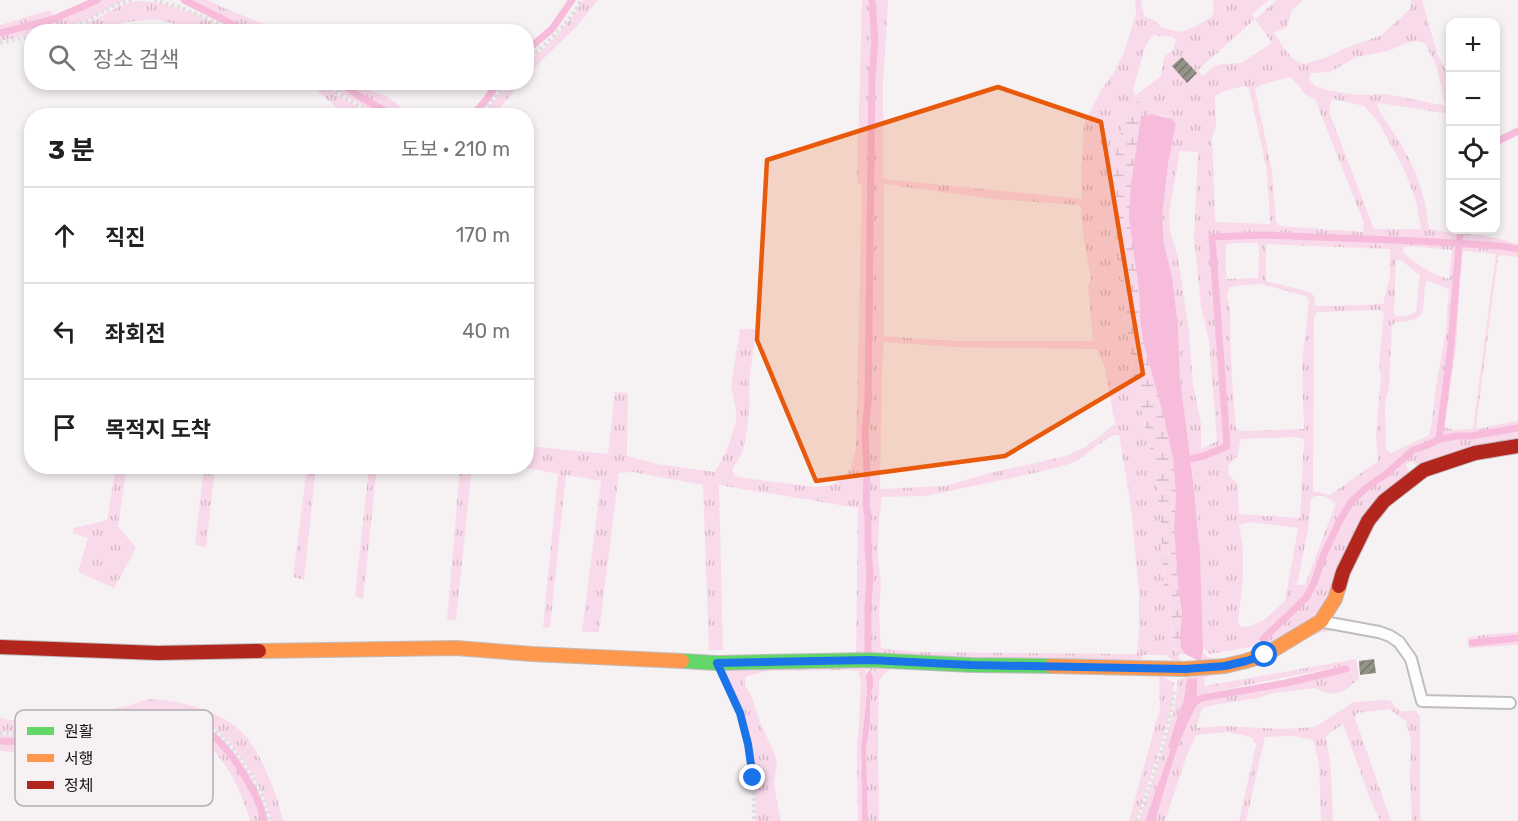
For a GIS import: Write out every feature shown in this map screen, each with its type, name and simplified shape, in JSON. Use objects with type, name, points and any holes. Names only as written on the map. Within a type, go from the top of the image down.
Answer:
[{"type":"street","points":[[0,647],[158,653],[456,648],[717,663],[870,660],[971,665],[1174,669],[1225,666],[1265,655],[1321,621],[1335,599],[1344,572],[1368,521],[1384,501],[1424,470],[1475,453],[1518,446]]},
{"type":"lane","points":[[1321,621],[1379,632],[1400,642],[1411,659],[1422,701],[1510,703]]},
{"type":"path","points":[[78,24],[115,5],[132,0]]},
{"type":"path","points":[[154,0],[182,8],[221,24]]},
{"type":"path","points":[[534,54],[564,26],[581,0]]},
{"type":"path","points":[[0,43],[24,38]]},
{"type":"path","points":[[335,90],[362,108]]},
{"type":"path","points":[[486,108],[501,90]]},
{"type":"path","points":[[717,663],[740,713],[748,744],[753,778],[754,821]]},
{"type":"path","points":[[1137,821],[1158,761],[1172,711],[1176,680],[1174,669]]},
{"type":"path","points":[[213,730],[222,736],[237,754],[252,778],[267,807],[270,821]]},
{"type":"path","points":[[0,733],[15,733]]},
{"type":"highlighted area","points":[[998,87],[1101,122],[1143,374],[1005,456],[816,481],[757,340],[767,160]]},
{"type":"green space","points":[[100,0],[125,0],[77,24],[42,24],[76,12]]},
{"type":"green space","points":[[189,0],[208,0],[264,24],[234,24]]},
{"type":"green space","points":[[583,0],[598,0],[576,27],[534,68],[534,57],[560,32]]},
{"type":"green space","points":[[862,0],[870,0],[874,41],[870,75],[867,402],[863,433],[868,573],[867,653],[856,656],[858,508],[719,485],[723,650],[709,650],[703,485],[633,472],[619,473],[599,632],[582,632],[601,481],[566,475],[550,627],[543,628],[558,474],[534,469],[534,447],[608,454],[615,392],[628,393],[627,456],[657,464],[715,472],[728,447],[736,421],[731,386],[740,329],[756,329],[749,384],[747,431],[743,451],[732,470],[735,476],[816,487],[832,485],[844,477],[851,468],[856,448],[862,185],[857,183]]},
{"type":"green space","points":[[874,0],[888,0],[883,86],[883,179],[1082,199],[1084,123],[1124,53],[1136,13],[1135,0],[1141,0],[1144,16],[1156,21],[1162,28],[1181,32],[1212,17],[1213,0],[1269,0],[1252,14],[1255,19],[1277,0],[1303,0],[1292,10],[1287,27],[1274,33],[1293,59],[1304,64],[1328,57],[1382,35],[1411,8],[1411,0],[1422,0],[1438,56],[1446,71],[1446,106],[1446,113],[1379,103],[1377,105],[1415,173],[1425,205],[1429,229],[1446,232],[1446,234],[1459,234],[1457,243],[1334,236],[1210,235],[1225,445],[1190,459],[1180,378],[1178,326],[1172,276],[1164,244],[1162,218],[1168,164],[1176,124],[1165,116],[1141,116],[1148,99],[1138,101],[1125,115],[1113,164],[1116,250],[1134,377],[1155,470],[1161,525],[1164,589],[1170,591],[1172,636],[1181,661],[1201,662],[1203,652],[1208,657],[1220,660],[1253,650],[1287,620],[1308,599],[1341,521],[1352,503],[1367,489],[1387,476],[1413,451],[1429,447],[1441,440],[1471,438],[1518,429],[1518,443],[1470,450],[1418,467],[1412,461],[1406,465],[1409,472],[1379,500],[1358,526],[1328,600],[1308,623],[1266,649],[1242,659],[1180,665],[1166,655],[1143,655],[1138,665],[969,661],[870,655],[870,516],[867,492],[866,433],[870,402],[873,75],[877,41]],"holes":[[[1255,19],[1272,43],[1241,63],[1214,66],[1203,76],[1198,70]],[[1153,35],[1172,37],[1176,40],[1173,50],[1164,57],[1161,76],[1136,95],[1133,90],[1145,47]],[[1416,41],[1425,43],[1436,65],[1446,106],[1386,94],[1357,95],[1327,90],[1315,86],[1309,79],[1311,73],[1330,72],[1357,57],[1388,51]],[[1290,77],[1303,92],[1315,99],[1364,223],[1363,232],[1280,226],[1276,222],[1272,171],[1255,89],[1261,85]],[[1244,86],[1249,88],[1267,171],[1270,224],[1215,222],[1212,138],[1216,125],[1215,96],[1221,92]],[[1333,99],[1364,106],[1379,123],[1404,169],[1416,201],[1421,229],[1374,229],[1329,112]],[[1180,151],[1198,152],[1194,237],[1201,307],[1209,341],[1217,441],[1201,449],[1201,424],[1193,384],[1189,332],[1169,214]],[[884,184],[993,199],[1078,205],[1081,208],[1091,279],[1088,287],[1093,341],[954,341],[884,336]],[[884,342],[952,347],[1097,349],[1105,369],[1115,424],[1085,447],[1066,456],[945,486],[880,489]],[[1114,435],[1119,435],[1131,507],[1139,594],[1137,654],[916,652],[881,648],[879,616],[881,584],[878,557],[882,497],[926,496],[1035,473],[1079,460],[1096,446]]]},
{"type":"green space","points":[[135,1],[161,4],[218,24],[176,24],[155,19],[120,24],[84,24]]},
{"type":"green space","points":[[50,10],[54,17],[0,32],[0,25]]},
{"type":"green space","points":[[24,29],[24,36],[0,41],[0,35]]},
{"type":"green space","points":[[333,90],[359,108],[338,108],[318,91]]},
{"type":"green space","points":[[338,90],[349,90],[379,108],[366,108]]},
{"type":"green space","points":[[354,90],[369,90],[386,96],[402,108],[385,108]]},
{"type":"green space","points":[[503,90],[515,90],[500,108],[488,108]]},
{"type":"green space","points":[[1149,99],[1141,116],[1131,185],[1143,341],[1173,458],[1176,496],[1174,528],[1182,613],[1180,635],[1185,654],[1178,655],[1172,632],[1170,591],[1164,589],[1161,525],[1155,470],[1134,377],[1116,250],[1113,164],[1125,115],[1138,101]]},
{"type":"green space","points":[[1462,234],[1472,234],[1501,239],[1518,244],[1518,247],[1501,244],[1461,242]]},
{"type":"green space","points":[[1266,237],[1457,245],[1449,345],[1438,438],[1412,449],[1350,501],[1338,519],[1305,597],[1285,618],[1251,647],[1210,654],[1203,648],[1202,643],[1200,554],[1191,460],[1204,458],[1228,447],[1214,238]],"holes":[[[1257,243],[1259,246],[1258,278],[1226,279],[1226,244]],[[1266,244],[1390,249],[1390,276],[1383,304],[1315,306],[1314,296],[1310,292],[1266,281]],[[1410,246],[1452,250],[1449,279],[1424,268],[1403,252],[1404,247]],[[1399,259],[1420,275],[1416,312],[1396,316],[1394,313],[1396,262]],[[1427,280],[1449,289],[1446,332],[1429,435],[1391,453],[1386,449],[1385,403],[1389,388],[1392,326],[1395,322],[1416,319],[1423,310]],[[1260,284],[1306,296],[1309,301],[1302,363],[1304,429],[1242,431],[1236,428],[1231,365],[1230,309],[1227,294],[1229,288],[1235,286]],[[1378,310],[1384,312],[1376,435],[1378,461],[1330,495],[1313,491],[1314,317],[1317,312]],[[1295,437],[1304,439],[1300,518],[1239,514],[1238,484],[1229,475],[1228,465],[1237,456],[1241,439]],[[1315,496],[1324,496],[1336,503],[1305,585],[1297,585],[1308,530],[1311,499]],[[1249,522],[1298,528],[1285,601],[1264,620],[1242,627],[1238,624],[1243,576],[1243,548],[1239,525]]]},
{"type":"green space","points":[[1460,246],[1518,250],[1518,257],[1501,255],[1498,257],[1476,426],[1478,429],[1518,421],[1518,426],[1441,437],[1452,345]],"holes":[[[1465,251],[1496,254],[1473,429],[1454,430],[1445,425],[1456,346],[1462,254]]]},
{"type":"green space","points":[[115,474],[126,474],[118,526],[136,548],[114,588],[78,572],[88,538],[73,533],[74,528],[107,520]]},
{"type":"green space","points":[[203,474],[214,474],[206,548],[195,544]]},
{"type":"green space","points":[[306,474],[315,474],[304,580],[293,577]]},
{"type":"green space","points":[[368,474],[376,474],[363,599],[355,596]]},
{"type":"green space","points":[[459,474],[471,474],[456,620],[447,620]]},
{"type":"green space","points":[[1320,629],[1336,629],[1320,633],[1204,678],[1205,686],[1356,659],[1359,678],[1349,687],[1333,694],[1314,688],[1273,693],[1258,698],[1209,706],[1202,709],[1196,728],[1315,727],[1354,702],[1388,700],[1401,710],[1414,710],[1420,716],[1420,821],[1412,821],[1411,741],[1406,721],[1389,709],[1357,713],[1355,718],[1391,821],[1380,821],[1343,724],[1326,736],[1331,769],[1333,821],[1321,821],[1319,764],[1313,740],[1293,736],[1265,737],[1246,821],[1239,821],[1256,745],[1252,737],[1227,732],[1196,735],[1165,821],[1155,821],[1178,745],[1198,702],[1347,673],[1347,667],[1343,666],[1197,695],[1187,679],[1180,723],[1145,821],[1139,821],[1174,711],[1178,680]]},
{"type":"green space","points":[[1518,632],[1518,636],[1469,642],[1472,644],[1518,639],[1518,645],[1469,648],[1467,638]]},
{"type":"green space","points":[[856,664],[894,667],[883,675],[879,682],[879,821],[868,821],[866,750],[873,678],[870,669],[866,668],[867,693],[861,748],[862,821],[858,821],[857,758],[861,683],[858,671],[766,671],[745,677],[745,685],[774,752],[777,765],[774,782],[781,821],[756,821],[749,741],[742,715],[725,676],[726,671],[739,667]]},
{"type":"green space","points":[[1159,674],[1174,683],[1171,710],[1136,821],[1129,821],[1160,708]]},
{"type":"green space","points":[[150,699],[206,710],[103,710]]},
{"type":"green space","points":[[213,713],[240,730],[251,743],[276,794],[283,821],[271,821],[264,797],[256,781],[234,748],[213,728]]},
{"type":"green space","points":[[0,718],[14,720],[15,732],[0,732]]},
{"type":"green space","points":[[213,732],[230,748],[251,777],[265,808],[268,821],[265,821],[251,784]]},
{"type":"green space","points":[[0,735],[15,735],[15,740],[0,739]]},
{"type":"green space","points":[[213,738],[228,753],[246,782],[258,806],[262,821],[250,821],[233,778],[215,752]]},
{"type":"green space","points":[[0,742],[15,743],[15,752],[0,751]]},
{"type":"shaded area","points":[[1152,114],[1172,119],[1176,124],[1168,164],[1162,218],[1164,244],[1172,276],[1178,326],[1180,378],[1200,554],[1203,650],[1201,662],[1185,654],[1181,648],[1182,613],[1174,528],[1176,496],[1173,458],[1143,341],[1129,218],[1131,185],[1141,116]]},
{"type":"shaded area","points":[[870,669],[873,687],[870,697],[870,724],[866,750],[868,821],[862,821],[861,748],[867,693],[866,675]]},
{"type":"shaded area","points":[[1197,678],[1197,695],[1201,698],[1180,742],[1155,821],[1145,821],[1180,723],[1187,679]]},
{"type":"building","points":[[1182,57],[1197,73],[1187,83],[1172,66]]},
{"type":"building","points":[[1374,659],[1376,673],[1360,675],[1359,661]]},
{"type":"waterway","points":[[35,24],[54,19],[97,0]]},
{"type":"waterway","points":[[184,0],[232,24]]},
{"type":"waterway","points":[[534,44],[552,29],[572,0]]},
{"type":"waterway","points":[[868,653],[870,573],[865,433],[868,402],[872,75],[875,41],[872,0]]},
{"type":"waterway","points":[[0,33],[24,27]]},
{"type":"waterway","points":[[351,90],[380,108]]},
{"type":"waterway","points":[[479,108],[493,90]]},
{"type":"waterway","points":[[1500,140],[1518,131]]},
{"type":"waterway","points":[[1263,639],[1306,598],[1324,554],[1351,502],[1413,450],[1439,439],[1451,345],[1460,234]]},
{"type":"waterway","points":[[1190,459],[1204,456],[1227,446],[1212,237],[1266,235],[1418,241],[1518,249]]},
{"type":"waterway","points":[[1439,439],[1518,428]]},
{"type":"waterway","points":[[1472,643],[1518,638]]},
{"type":"waterway","points":[[1194,703],[1201,698],[1286,683],[1346,669]]},
{"type":"waterway","points":[[1172,746],[1184,708]]},
{"type":"waterway","points":[[213,736],[231,754],[243,773],[254,793],[264,821]]},
{"type":"waterway","points":[[0,741],[15,742]]},
{"type":"traffic: fast","points":[[682,661],[717,663],[870,660],[1051,666]]},
{"type":"traffic: slow","points":[[1051,666],[1185,669],[1225,666],[1246,661],[1265,655],[1321,621],[1335,599],[1339,586]]},
{"type":"traffic: slow","points":[[259,651],[456,648],[682,661]]},
{"type":"traffic: jam","points":[[1339,586],[1343,572],[1368,521],[1384,501],[1424,470],[1475,453],[1518,446]]},
{"type":"traffic: jam","points":[[0,647],[158,653],[259,651]]},
{"type":"route","points":[[753,778],[740,713],[717,663],[870,660],[971,665],[1185,669],[1225,666],[1265,655]]}]
